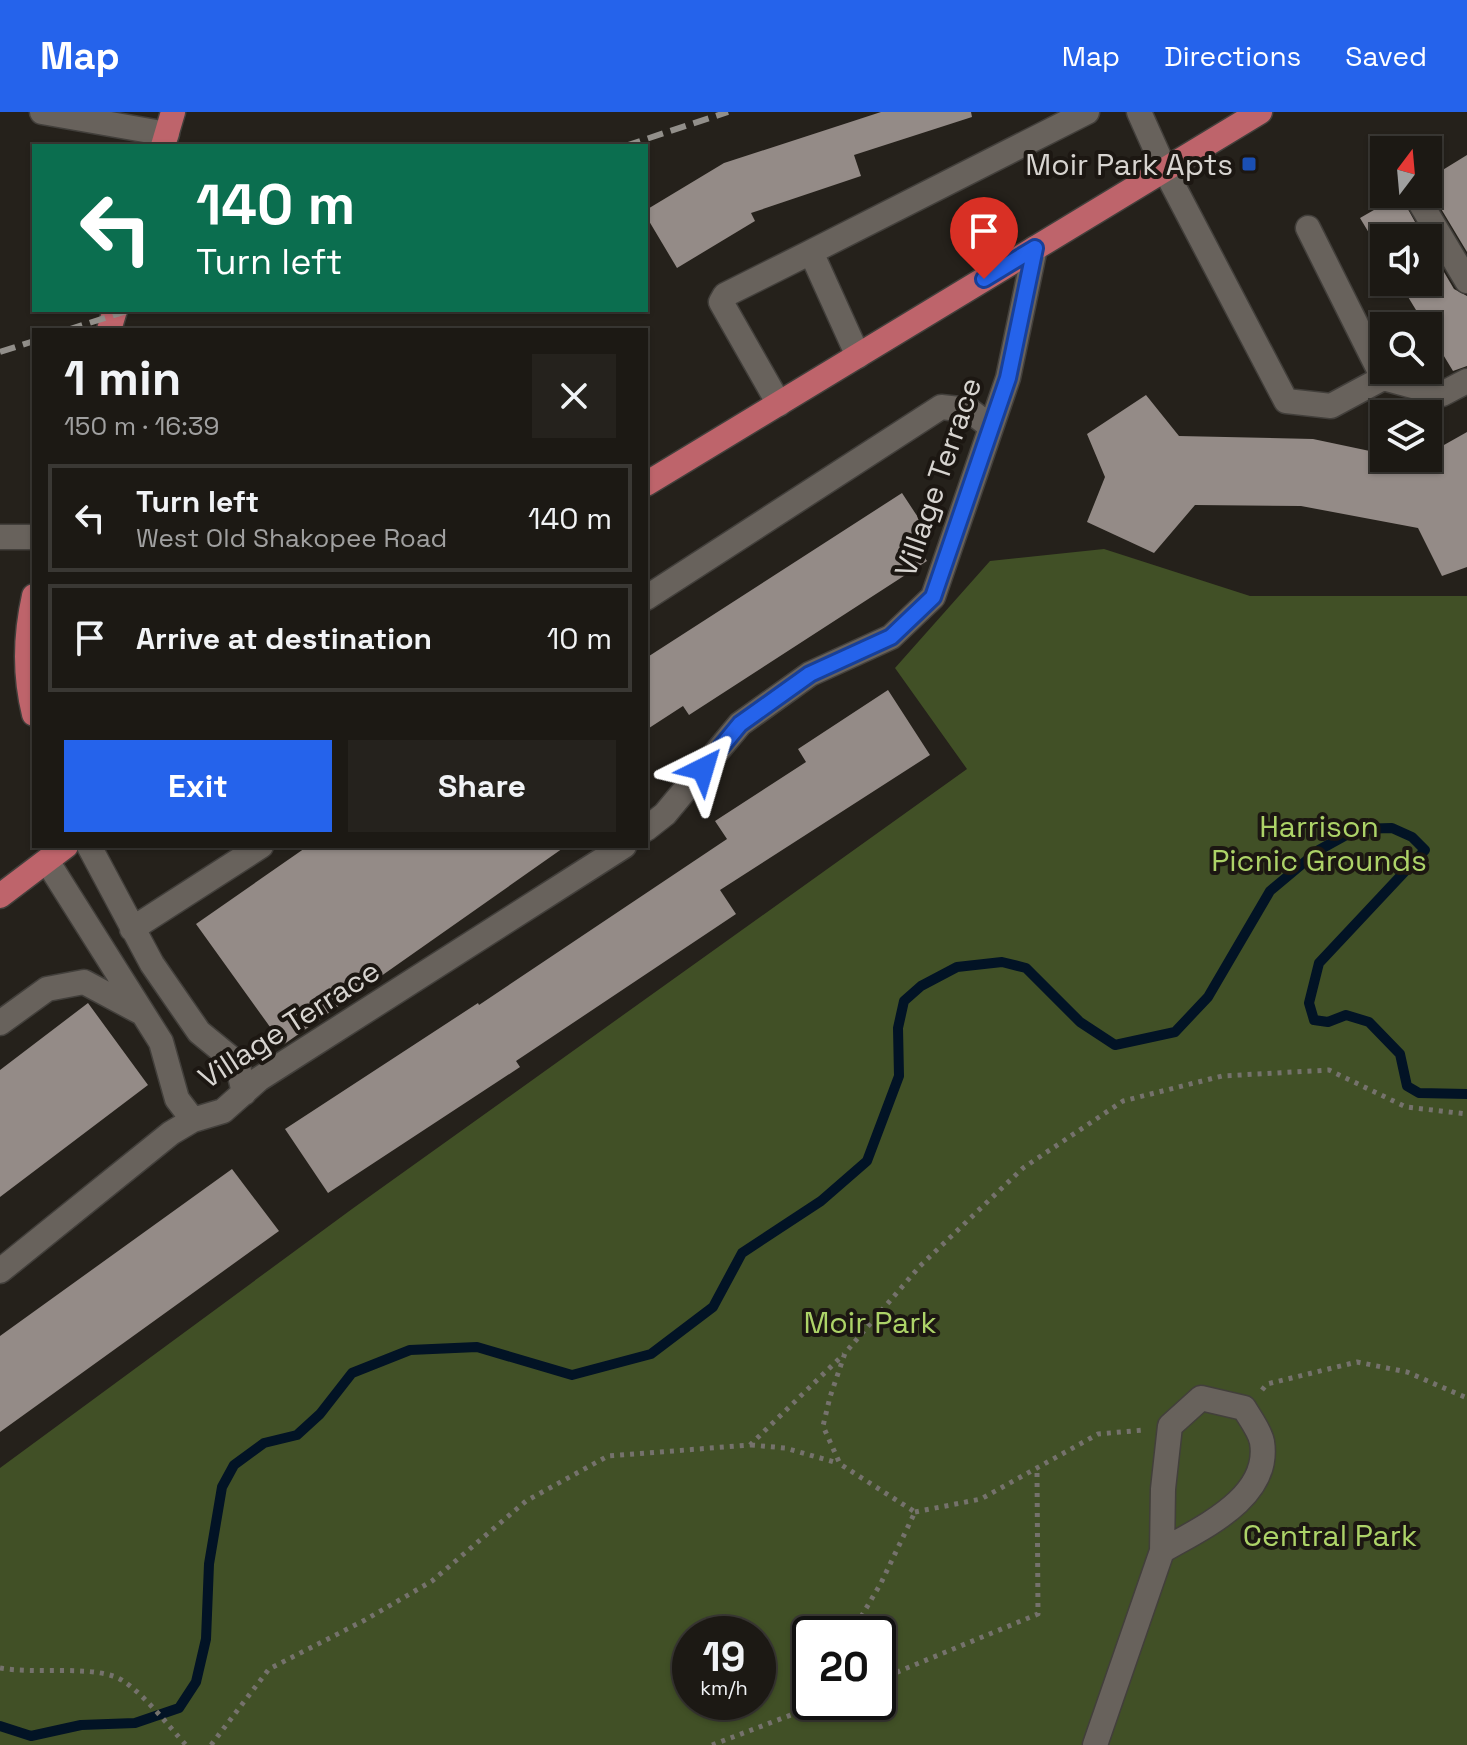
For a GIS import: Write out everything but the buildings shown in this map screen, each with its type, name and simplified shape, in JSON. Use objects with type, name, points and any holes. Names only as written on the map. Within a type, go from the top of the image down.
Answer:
[{"type":"main road","points":[[648,483],[1260,112]]},
{"type":"main road","points":[[32,609],[25,655],[26,682],[32,706]]},
{"type":"main road","points":[[0,896],[57,853]]},
{"type":"street","points":[[42,112],[167,131]]},
{"type":"street","points":[[779,404],[721,302],[725,295],[1087,112]]},
{"type":"street","points":[[1139,112],[1165,170],[1286,401],[1331,406],[1372,384]]},
{"type":"street","points":[[1423,208],[1467,281]]},
{"type":"street","points":[[1308,228],[1370,352]]},
{"type":"street","name":"Village Terrace","points":[[648,827],[665,814],[740,724],[810,674],[891,637],[933,597],[1008,378],[1035,248]]},
{"type":"street","points":[[811,252],[858,356]]},
{"type":"street","points":[[1405,384],[1442,394],[1467,381]]},
{"type":"street","points":[[648,597],[941,407],[969,410],[991,427]]},
{"type":"street","points":[[0,537],[32,537]]},
{"type":"street","points":[[90,848],[152,964],[199,1032],[232,1059],[239,1071],[244,1093]]},
{"type":"street","points":[[132,929],[258,848]]},
{"type":"street","name":"Village Terrace","points":[[0,1271],[171,1133],[193,1120],[223,1111],[259,1079],[621,848]]},
{"type":"street","points":[[57,853],[142,1013],[161,1042],[177,1099],[193,1120]]},
{"type":"street","points":[[0,1023],[47,989],[84,982],[142,1013]]},
{"type":"street","points":[[1095,1745],[1162,1551],[1163,1489],[1170,1426],[1201,1398],[1244,1408],[1262,1440],[1259,1474],[1231,1510],[1162,1551]]},
{"type":"path","points":[[750,1445],[845,1353],[920,1266],[1023,1168],[1123,1101],[1222,1076],[1329,1070],[1406,1107],[1467,1114]]},
{"type":"path","points":[[840,1464],[823,1426],[845,1353]]},
{"type":"path","points":[[1244,1408],[1267,1384],[1357,1362],[1407,1372],[1467,1398]]},
{"type":"path","points":[[211,1745],[269,1669],[365,1620],[432,1581],[526,1501],[608,1456],[750,1445],[785,1448],[840,1464],[915,1512],[981,1499],[1098,1434],[1170,1426]]},
{"type":"path","points":[[896,1673],[1038,1614],[1037,1468]]},
{"type":"path","points":[[862,1616],[915,1512]]},
{"type":"path","points":[[0,1668],[26,1673],[115,1676],[129,1685],[185,1744]]},
{"type":"path","points":[[712,1745],[792,1715]]},
{"type":"green space","points":[[1104,549],[1250,596],[1467,596],[1467,1745],[0,1745],[0,1468],[352,1209],[967,769],[895,668],[990,561]]},
{"type":"waterway","points":[[0,1726],[31,1736],[81,1725],[135,1723],[179,1708],[196,1682],[206,1639],[209,1564],[222,1487],[234,1465],[264,1443],[297,1435],[320,1414],[352,1373],[410,1350],[477,1347],[572,1375],[651,1354],[713,1307],[742,1253],[821,1201],[867,1161],[899,1076],[898,1028],[904,1001],[921,986],[957,967],[1002,962],[1026,968],[1080,1022],[1115,1045],[1175,1032],[1208,997],[1270,891],[1319,850],[1357,829],[1392,828],[1412,837],[1425,850],[1319,963],[1309,1003],[1314,1020],[1328,1022],[1346,1015],[1369,1022],[1400,1054],[1407,1086],[1419,1093],[1467,1094]]},
{"type":"railway","points":[[631,144],[728,112]]},
{"type":"railway","points":[[73,328],[124,312]]},
{"type":"railway","points":[[0,352],[32,342]]},
{"type":"place","name":"Moir Park Apts","points":[[1249,164]]},
{"type":"route","points":[[703,769],[740,724],[810,674],[891,637],[933,597],[1008,378],[1035,248],[984,279]]},
{"type":"park label","name":"Harrison Picnic Grounds","points":[[1319,843]]},
{"type":"park label","name":"Moir Park","points":[[870,1322]]},
{"type":"park label","name":"Central Park","points":[[1330,1535]]}]
